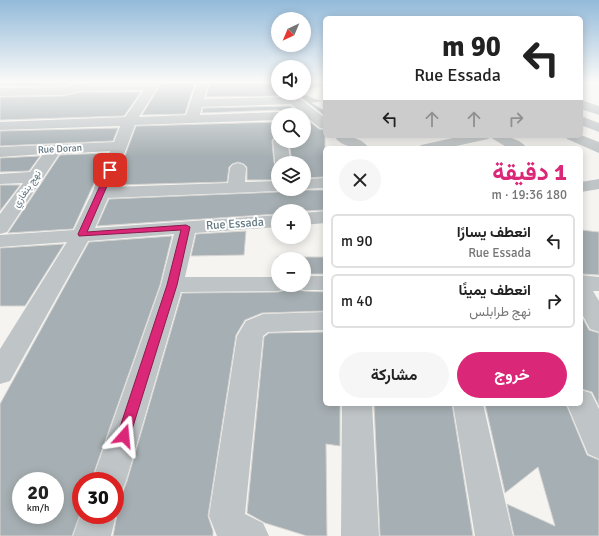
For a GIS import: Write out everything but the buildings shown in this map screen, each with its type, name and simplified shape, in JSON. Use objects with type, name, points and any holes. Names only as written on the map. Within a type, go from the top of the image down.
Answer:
[{"type":"street","points":[[0,373],[82,234],[101,193],[129,122],[139,107]]},
{"type":"street","points":[[192,120],[195,107]]},
{"type":"street","points":[[304,107],[323,123]]},
{"type":"street","points":[[589,107],[599,111]]},
{"type":"street","points":[[583,115],[599,111]]},
{"type":"street","points":[[0,126],[192,120],[271,120]]},
{"type":"street","points":[[583,121],[599,128]]},
{"type":"street","points":[[344,138],[358,146]]},
{"type":"street","points":[[434,146],[467,138]]},
{"type":"street","points":[[500,138],[515,146]]},
{"type":"street","points":[[576,138],[599,148]]},
{"type":"street","name":"Rue Doran","points":[[0,152],[119,146]]},
{"type":"street","name":"نهج بنغازي","points":[[0,228],[54,150]]},
{"type":"street","points":[[236,188],[238,168]]},
{"type":"street","points":[[0,179],[35,177]]},
{"type":"street","points":[[311,184],[323,183]]},
{"type":"street","points":[[101,193],[271,186]]},
{"type":"street","points":[[311,218],[323,217]]},
{"type":"street","name":"Rue Essada","points":[[0,241],[271,221]]},
{"type":"street","points":[[112,472],[172,285],[186,227]]},
{"type":"street","points":[[583,282],[599,284]]},
{"type":"street","points":[[311,283],[323,283]]},
{"type":"street","points":[[172,285],[271,284]]},
{"type":"street","points":[[583,294],[599,323]]},
{"type":"street","points":[[250,536],[234,530],[229,524],[227,516],[250,336],[255,328],[263,323],[323,321]]},
{"type":"street","points":[[356,406],[360,536]]},
{"type":"street","points":[[468,406],[494,536]]},
{"type":"street","points":[[583,406],[599,444]]},
{"type":"street","points":[[92,536],[95,524]]},
{"type":"route","points":[[110,170],[82,234],[186,227],[172,285],[124,436]]}]
